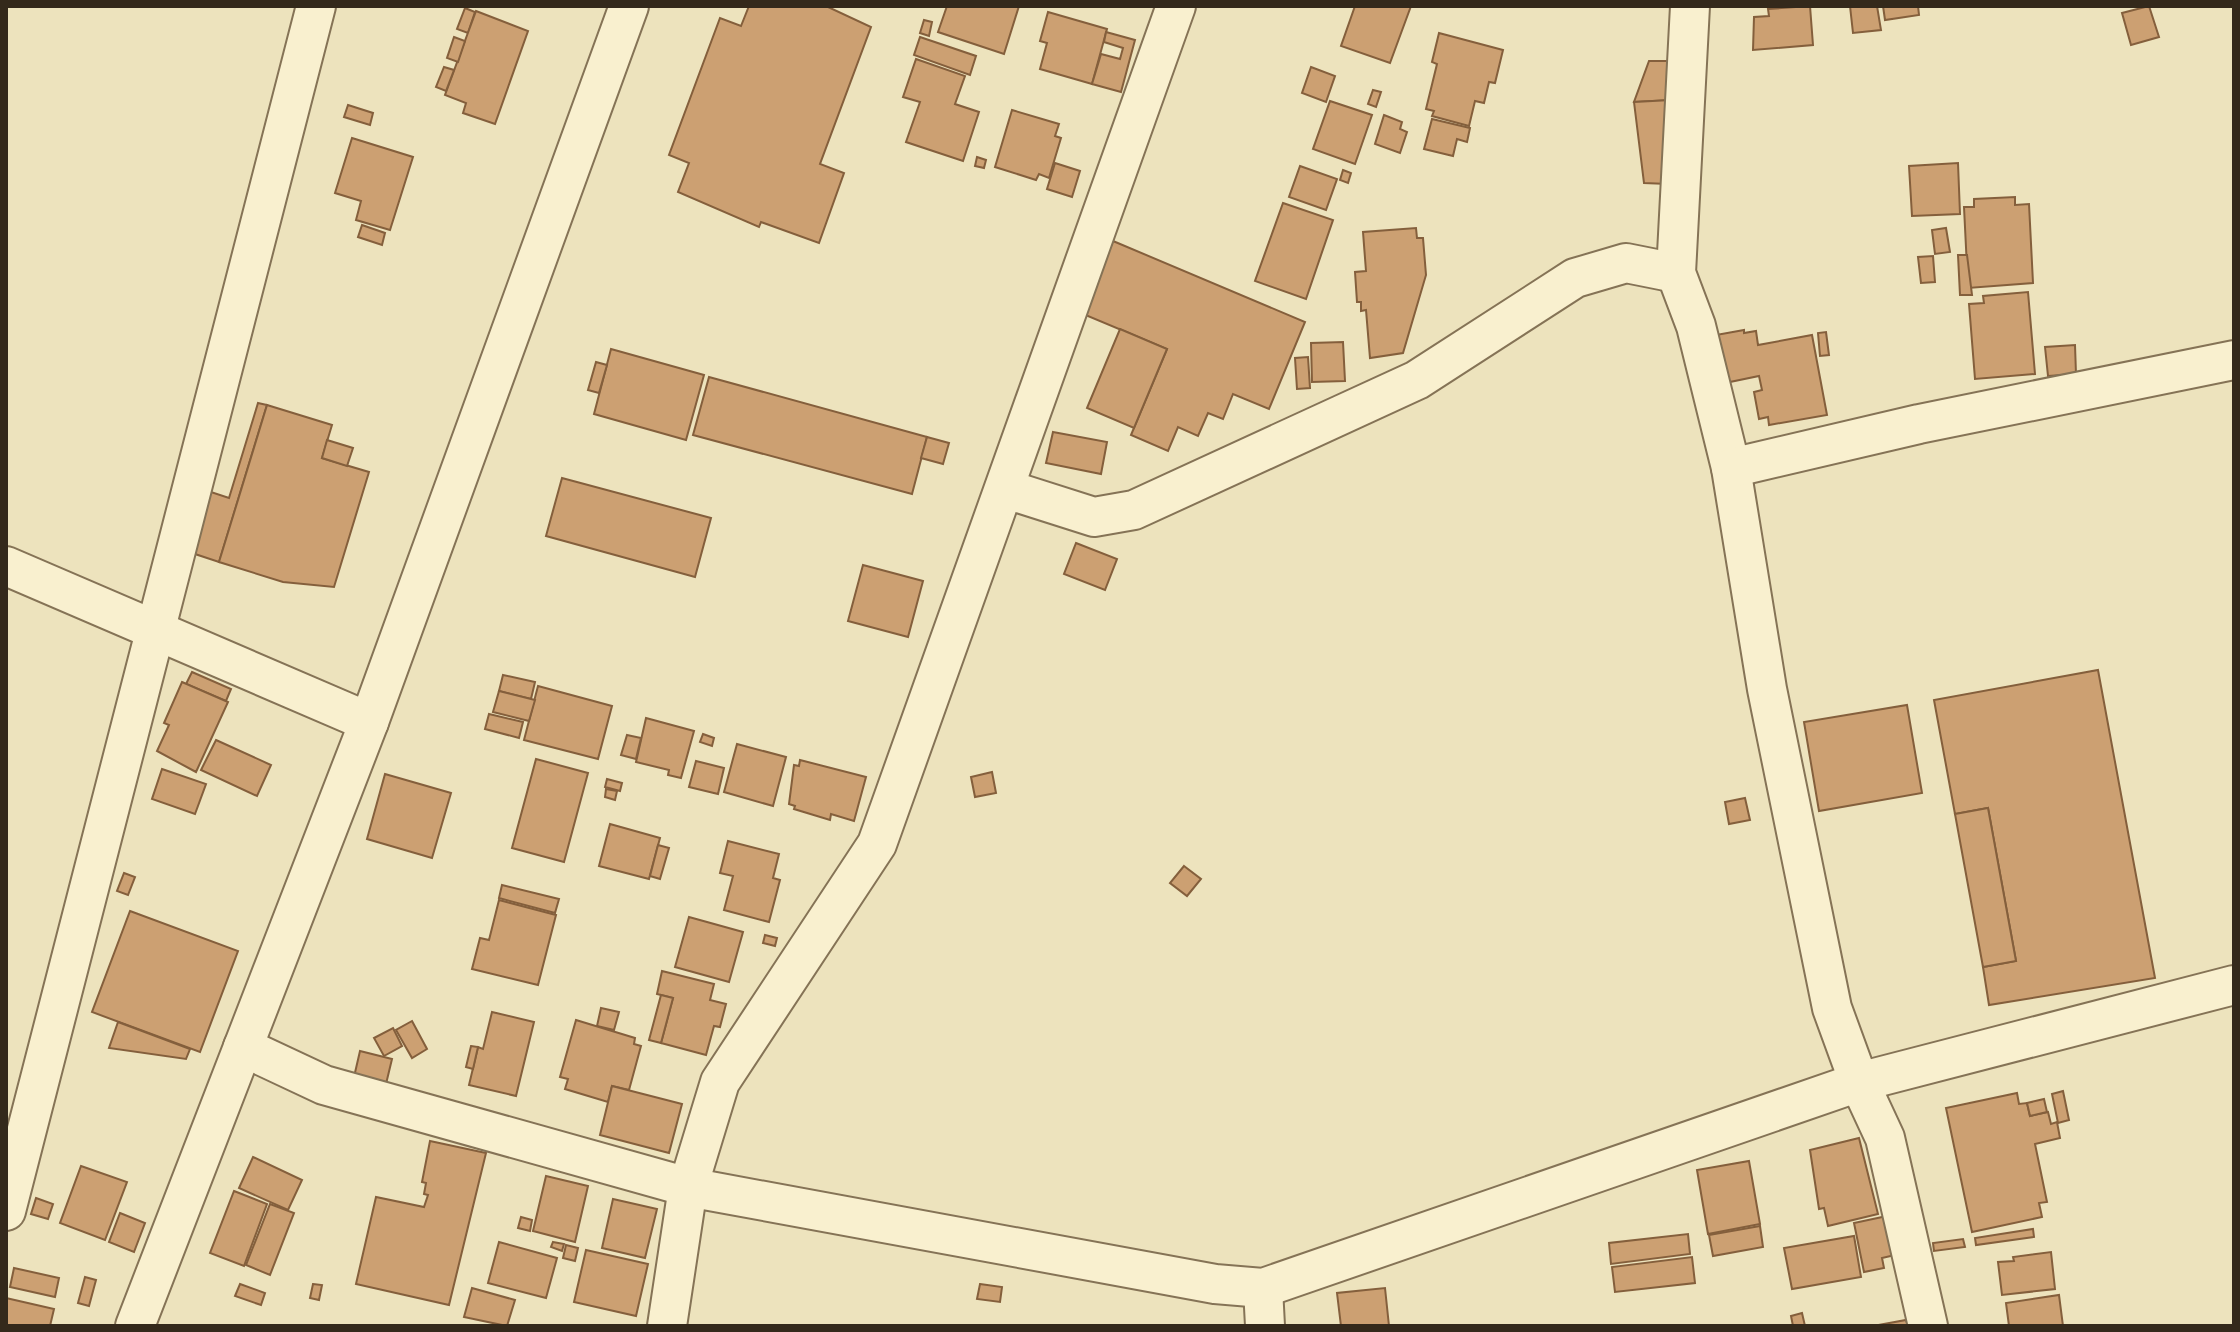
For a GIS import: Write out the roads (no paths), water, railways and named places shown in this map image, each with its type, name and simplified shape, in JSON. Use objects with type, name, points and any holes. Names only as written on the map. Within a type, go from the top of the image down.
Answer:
[{"type":"street","points":[[6,1211],[65,990],[153,629],[316,6]]},
{"type":"street","points":[[135,1326],[369,722],[629,6]]},
{"type":"street","points":[[667,1326],[688,1187],[720,1082],[877,844],[1176,6]]},
{"type":"street","points":[[1690,6],[1676,273],[1696,326],[1731,468],[1767,689],[1829,993],[1859,1082],[1885,1138],[1928,1326]]},
{"type":"street","points":[[1006,489],[1094,517],[1134,510],[1417,380],[1575,278],[1626,263],[1676,273]]},
{"type":"street","points":[[1731,468],[1919,424],[2234,360]]},
{"type":"street","points":[[6,566],[369,722]]},
{"type":"street","points":[[243,1047],[324,1085],[688,1187],[1215,1284],[1263,1288],[1859,1082],[2234,985]]},
{"type":"street","points":[[1263,1288],[1265,1326]]}]
